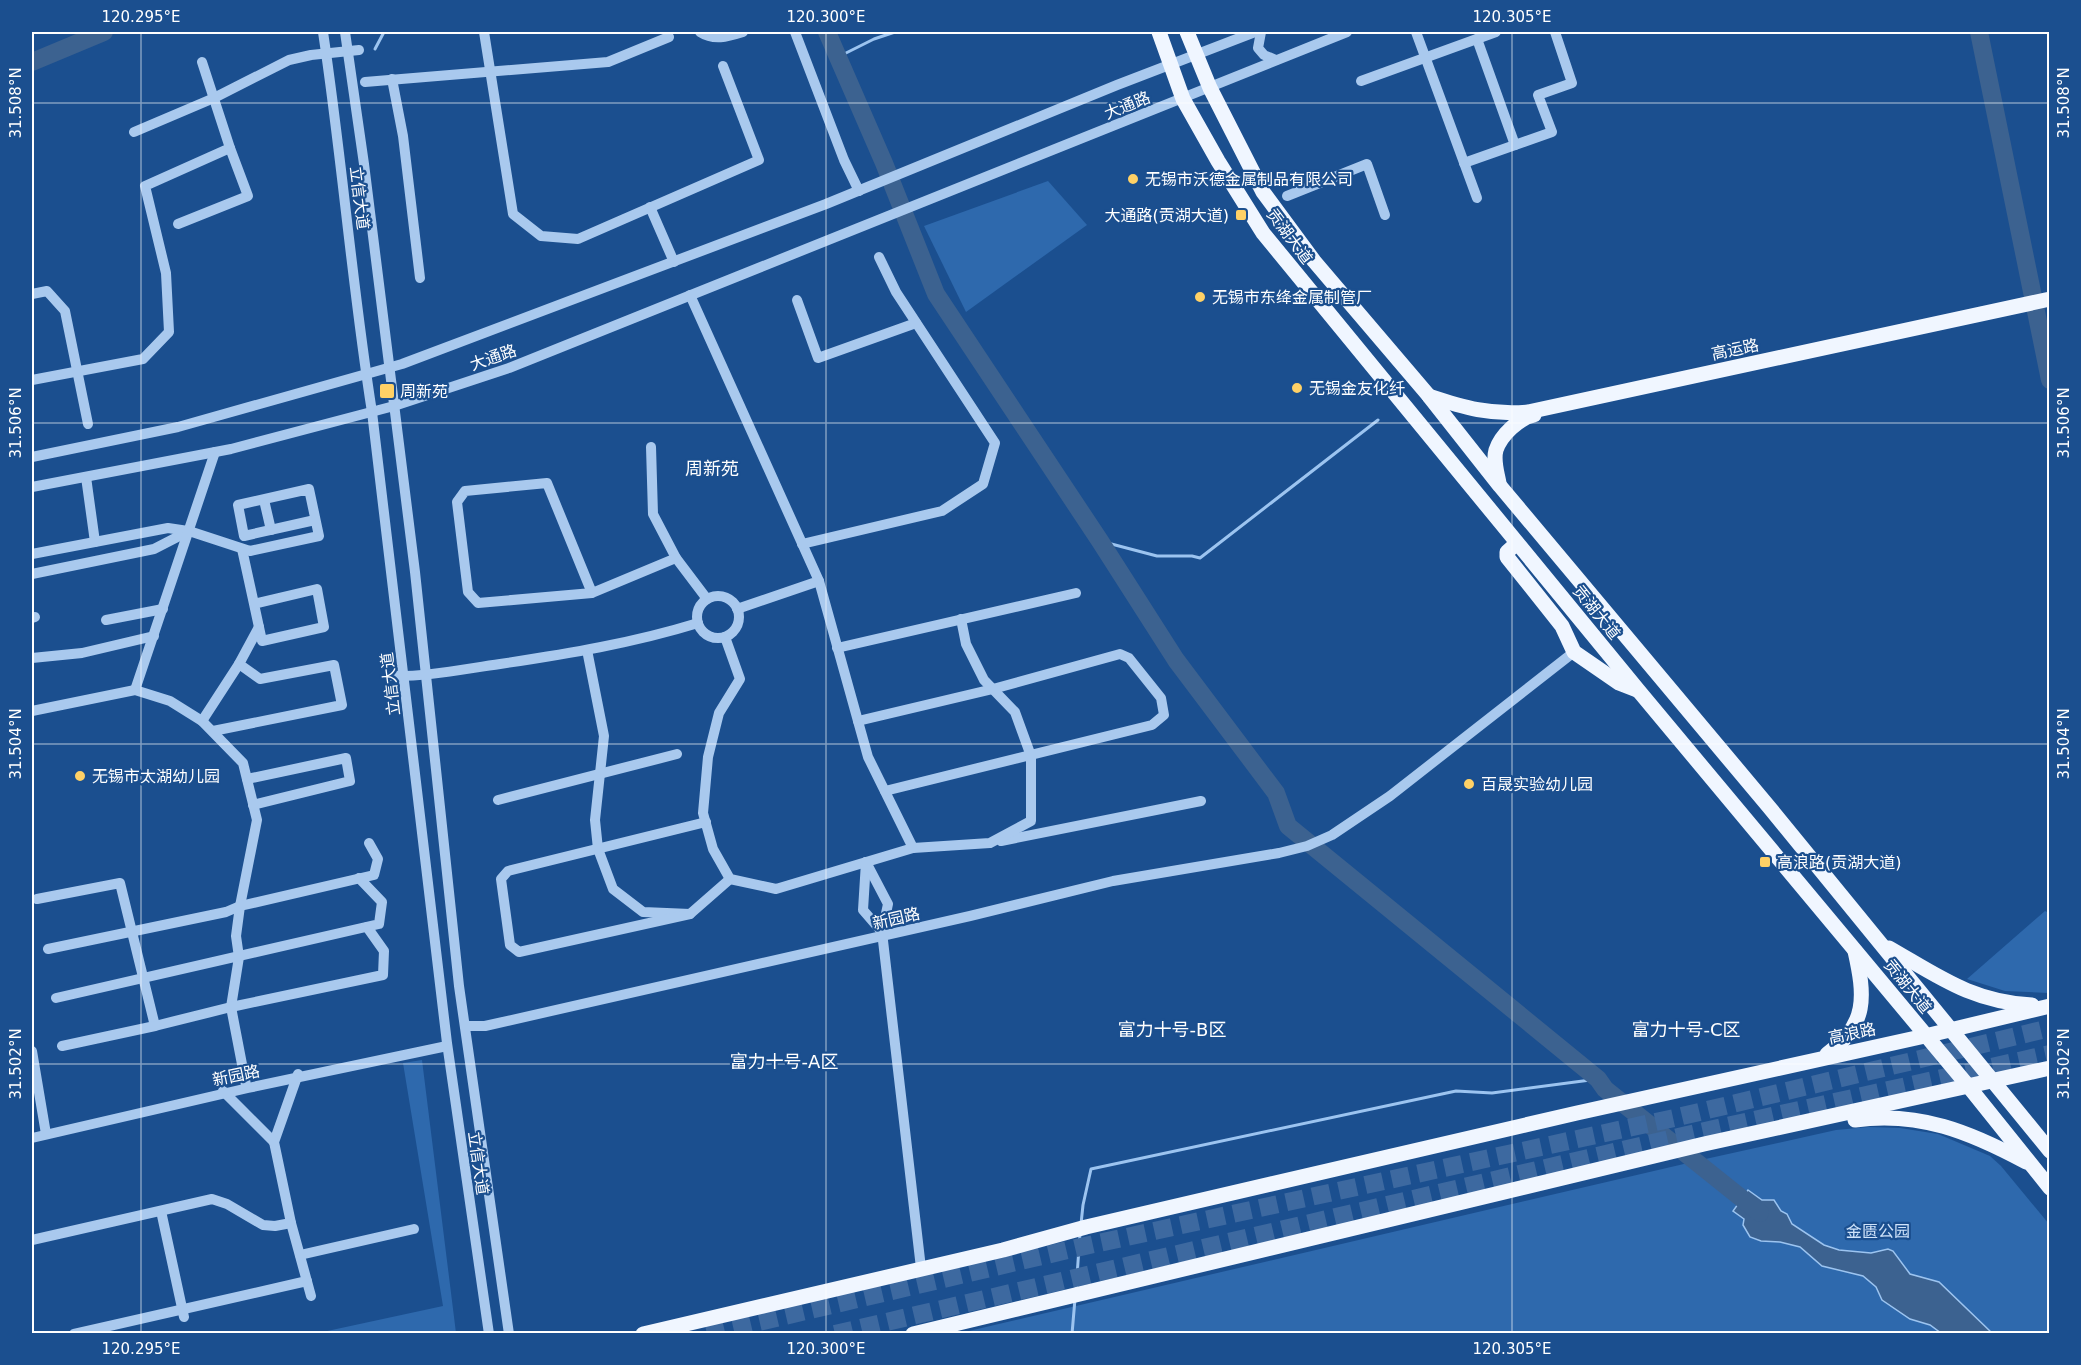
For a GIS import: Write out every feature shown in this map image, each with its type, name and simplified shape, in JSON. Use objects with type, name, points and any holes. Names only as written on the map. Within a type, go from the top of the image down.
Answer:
[{"type":"main road","name":"贡湖大道","points":[[1159,32],[1183,99],[1263,233],[1638,690],[1969,1087],[2049,1188]]},
{"type":"main road","name":"贡湖大道","points":[[1187,32],[1210,88],[1263,192],[1314,261],[1429,396],[1500,486],[1769,807],[2049,1151]]},
{"type":"main road","name":"高运路","points":[[1429,396],[1482,411],[1503,414],[1528,412],[2049,300]]},
{"type":"main road","name":"高运路","points":[[1500,486],[1495,465],[1497,449],[1508,432],[1528,416],[2049,300]]},
{"type":"main road","points":[[1517,543],[1506,552],[1507,557],[1563,626],[1574,651],[1619,683],[1638,690]]},
{"type":"main road","points":[[1881,944],[1962,989],[1985,998],[2008,1003],[2049,1005]]},
{"type":"main road","points":[[1821,1058],[1838,1046],[1850,1032],[1859,1014],[1862,987],[1854,948]]},
{"type":"main road","name":"高浪路","points":[[643,1334],[1003,1250],[1081,1228],[1577,1113],[1925,1036],[2049,1005]]},
{"type":"main road","points":[[913,1334],[932,1332],[1075,1295],[1704,1144],[2049,1068]]},
{"type":"main road","points":[[1807,1121],[1838,1122],[1883,1116],[1910,1118],[1967,1134],[2031,1165]]},
{"type":"street","name":"立信大道","points":[[323,32],[372,412],[447,1044],[489,1334]]},
{"type":"street","name":"立信大道","points":[[345,32],[394,406],[465,1024],[509,1334]]},
{"type":"street","points":[[484,32],[513,214],[541,236],[578,239],[759,160],[723,66]]},
{"type":"street","points":[[700,32],[709,37],[725,37],[743,32]]},
{"type":"street","points":[[795,32],[844,160],[863,189]]},
{"type":"street","name":"大通路","points":[[32,457],[178,427],[389,369],[863,189],[1255,32]]},
{"type":"street","points":[[1261,32],[1258,48],[1264,55],[1276,60]]},
{"type":"street","name":"大通路","points":[[32,487],[215,452],[394,406],[509,368],[1347,32]]},
{"type":"street","points":[[1416,32],[1477,198]]},
{"type":"street","points":[[1361,81],[1496,32]]},
{"type":"street","points":[[1464,163],[1552,132],[1538,95],[1572,83],[1555,32]]},
{"type":"street","points":[[365,82],[608,62],[669,37]]},
{"type":"street","points":[[1477,39],[1515,145]]},
{"type":"street","points":[[134,132],[214,98],[289,60],[326,52],[359,50]]},
{"type":"street","points":[[178,224],[249,196],[230,148],[202,62]]},
{"type":"street","points":[[392,80],[403,136],[420,278]]},
{"type":"street","points":[[32,380],[143,359],[169,332],[166,273],[145,186],[230,148]]},
{"type":"street","points":[[1287,196],[1367,164],[1385,215]]},
{"type":"street","points":[[650,207],[674,262]]},
{"type":"street","points":[[802,544],[942,511],[983,484],[995,443],[896,292],[879,257]]},
{"type":"street","points":[[32,294],[47,291],[65,311],[88,424]]},
{"type":"street","points":[[690,295],[819,581],[868,757],[913,848]]},
{"type":"street","points":[[797,300],[818,358],[916,323]]},
{"type":"street","points":[[651,447],[653,514],[676,558],[707,599]]},
{"type":"street","points":[[135,690],[215,452]]},
{"type":"street","points":[[86,477],[95,542]]},
{"type":"street","points":[[592,593],[547,483],[465,491],[457,502],[468,592],[478,603],[592,593],[676,558]]},
{"type":"street","points":[[32,554],[168,528],[189,531],[250,551],[319,536],[309,489],[238,505],[244,536],[315,520]]},
{"type":"street","points":[[264,500],[271,530]]},
{"type":"street","points":[[32,574],[154,549],[189,531]]},
{"type":"street","points":[[242,549],[262,641],[324,627],[316,589],[254,604]]},
{"type":"street","points":[[737,609],[819,581]]},
{"type":"street","points":[[837,648],[1076,593]]},
{"type":"street","points":[[714,597],[728,599],[737,609],[738,623],[735,629],[725,637],[718,638],[706,634],[698,624],[698,610],[707,599],[714,597]]},
{"type":"street","points":[[106,620],[163,609]]},
{"type":"street","points":[[961,619],[966,644],[984,680],[1015,712],[1032,756],[1032,821],[990,843]]},
{"type":"street","points":[[390,676],[404,677],[587,650],[655,636],[698,624]]},
{"type":"street","points":[[202,720],[239,664],[259,627]]},
{"type":"street","points":[[32,658],[82,653],[154,636]]},
{"type":"street","points":[[725,637],[740,679],[719,713],[708,757],[703,813],[713,849],[730,879],[776,889],[913,848],[990,843],[1201,801]]},
{"type":"street","points":[[587,650],[604,736],[595,820],[598,849],[613,889],[643,912],[690,914]]},
{"type":"street","name":"新园路","points":[[465,1024],[485,1026],[883,934],[1112,878],[1279,851],[1331,833],[1384,796],[1574,651]]},
{"type":"street","points":[[858,721],[993,689],[1120,654],[1129,658],[1161,698],[1164,715],[1152,724],[1032,756],[885,791]]},
{"type":"street","points":[[213,731],[342,705],[334,665],[260,679],[239,664]]},
{"type":"street","points":[[32,711],[135,690],[170,701],[202,720],[243,763],[257,820],[240,906],[236,936],[239,957],[231,1007],[246,1085]]},
{"type":"street","points":[[498,800],[677,754]]},
{"type":"street","points":[[247,779],[346,758],[350,781],[253,805]]},
{"type":"street","points":[[706,822],[508,871],[501,879],[510,945],[519,952],[690,914],[730,879]]},
{"type":"street","points":[[48,949],[226,912],[240,906],[374,875],[378,859],[369,843]]},
{"type":"street","points":[[866,862],[863,910],[883,934]]},
{"type":"street","points":[[866,862],[888,904],[883,934],[921,1268]]},
{"type":"street","points":[[56,998],[379,924],[382,902],[359,878]]},
{"type":"street","points":[[37,899],[120,883],[155,1026]]},
{"type":"street","points":[[62,1047],[231,1007],[383,975],[384,951],[367,927]]},
{"type":"street","name":"新园路","points":[[32,1138],[46,1132],[447,1044]]},
{"type":"street","points":[[32,1051],[46,1132]]},
{"type":"street","points":[[298,1076],[274,1142],[291,1223],[311,1296]]},
{"type":"street","name":"新园路","points":[[224,1092],[246,1085],[298,1076]]},
{"type":"street","points":[[224,1092],[274,1142]]},
{"type":"street","name":"新园路","points":[[32,1132],[46,1132]]},
{"type":"street","points":[[32,1240],[212,1199],[228,1204],[263,1225],[275,1226],[291,1223]]},
{"type":"street","points":[[160,1211],[183,1313]]},
{"type":"street","points":[[300,1255],[414,1230]]},
{"type":"street","points":[[74,1334],[183,1313],[307,1281]]},
{"type":"green space","points":[[1048,181],[1087,225],[966,312],[924,226]]},
{"type":"green space","points":[[2045,911],[2049,913],[2049,993],[2005,991],[1967,979]]},
{"type":"green space","points":[[422,1060],[456,1333],[318,1333],[443,1306],[403,1063]]},
{"type":"green space","name":"金匮公园","points":[[1869,1127],[1900,1128],[1938,1134],[1990,1156],[2001,1166],[2049,1224],[2049,1333],[956,1334],[1701,1160],[1836,1130]]},
{"type":"shaded area","points":[[1748,1190],[1762,1200],[1774,1200],[1781,1211],[1787,1214],[1792,1224],[1824,1245],[1839,1250],[1871,1253],[1888,1249],[1893,1251],[1910,1274],[1939,1282],[1992,1333],[1941,1333],[1930,1325],[1910,1319],[1882,1300],[1876,1287],[1863,1276],[1822,1266],[1800,1247],[1750,1237],[1743,1225],[1744,1219],[1733,1211]]},
{"type":"waterway","points":[[32,62],[104,32]]},
{"type":"waterway","points":[[375,49],[384,32]]},
{"type":"waterway","points":[[827,32],[884,163],[936,294],[1176,660],[1276,793],[1288,826],[1598,1079],[1605,1089],[1760,1213]]},
{"type":"waterway","points":[[838,57],[874,39],[895,32]]},
{"type":"waterway","points":[[1979,32],[2050,380]]},
{"type":"waterway","points":[[1100,541],[1157,556],[1200,558],[1378,420]]},
{"type":"waterway","points":[[1081,1224],[1091,1169],[1456,1091],[1492,1093],[1598,1079]]},
{"type":"waterway","points":[[1076,1290],[1080,1234]]},
{"type":"waterway","points":[[1072,1334],[1075,1299]]},
{"type":"tunnel","points":[[707,1334],[1085,1246],[1674,1118],[2050,1028]]},
{"type":"tunnel","points":[[835,1334],[1687,1135],[2050,1054]]},
{"type":"place","name":"无锡市沃德金属制品有限公司","points":[[1133,179]]},
{"type":"place","name":"大通路(贡湖大道)","points":[[1241,215]]},
{"type":"place","name":"无锡市东绛金属制管厂","points":[[1200,297]]},
{"type":"place","name":"无锡金友化纤","points":[[1297,388]]},
{"type":"place","name":"周新苑","points":[[387,391]]},
{"type":"place","name":"无锡市太湖幼儿园","points":[[80,776]]},
{"type":"place","name":"百晟实验幼儿园","points":[[1469,784]]},
{"type":"place","name":"高浪路(贡湖大道)","points":[[1765,862]]},
{"type":"district","name":"周新苑","points":[[712,469]]},
{"type":"district","name":"富力十号-B区","points":[[1172,1030]]},
{"type":"district","name":"富力十号-C区","points":[[1686,1030]]},
{"type":"district","name":"富力十号-A区","points":[[784,1062]]}]
